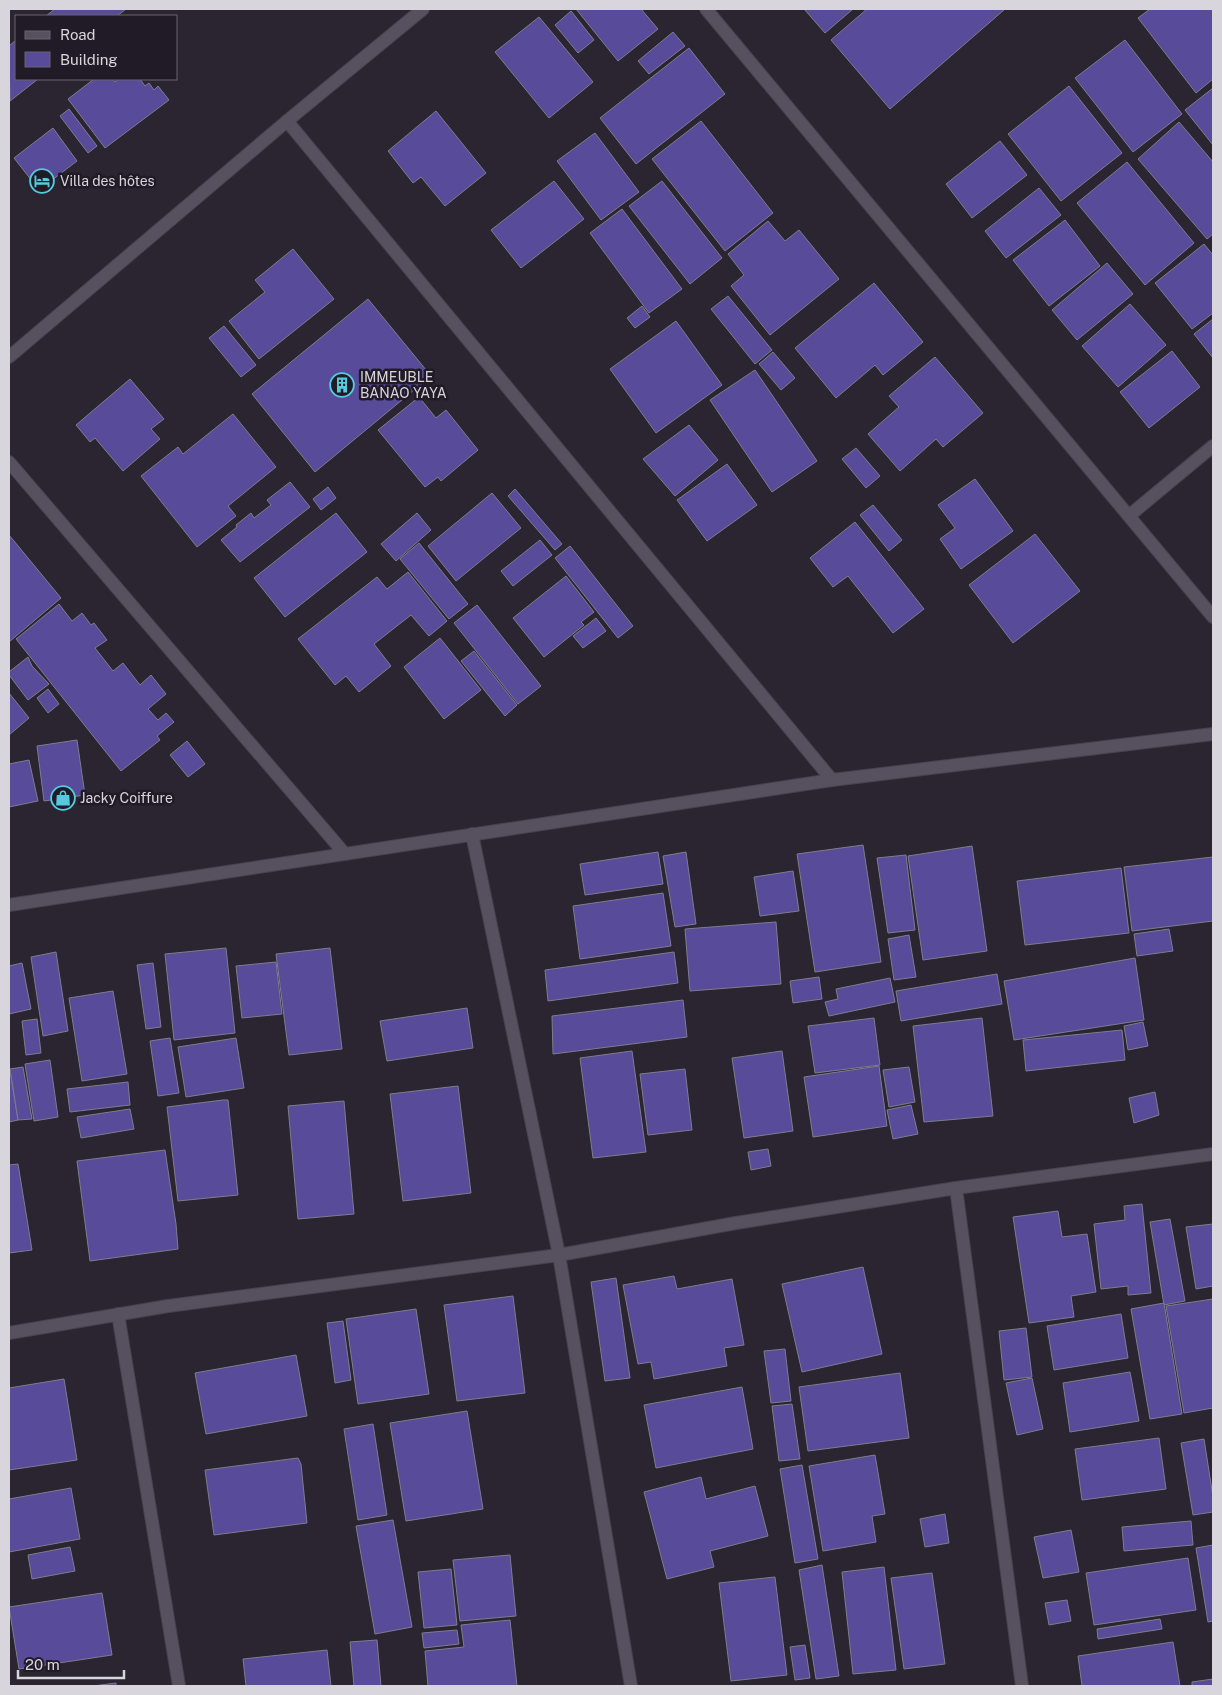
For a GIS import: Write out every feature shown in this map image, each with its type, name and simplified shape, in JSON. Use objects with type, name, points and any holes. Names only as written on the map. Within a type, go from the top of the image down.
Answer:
[{"type":"street","points":[[9,356],[287,121],[423,9]]},
{"type":"street","points":[[706,9],[1130,515],[1213,617]]},
{"type":"street","points":[[287,121],[832,780]]},
{"type":"street","points":[[1130,515],[1213,446]]},
{"type":"street","points":[[9,462],[345,854]]},
{"type":"street","points":[[9,905],[832,780],[1213,734]]},
{"type":"street","points":[[472,834],[559,1255],[631,1686]]},
{"type":"street","points":[[9,1333],[168,1306],[559,1255],[736,1223],[956,1188],[1213,1154]]},
{"type":"street","points":[[956,1188],[1022,1686]]},
{"type":"street","points":[[118,1314],[179,1686]]},
{"type":"building","points":[[55,9],[126,9],[118,15],[47,15]]},
{"type":"building","points":[[576,9],[641,9],[658,29],[618,61]]},
{"type":"building","points":[[804,9],[853,9],[825,33]]},
{"type":"building","points":[[867,9],[1005,9],[890,109],[831,40]]},
{"type":"building","points":[[1150,9],[1213,9],[1213,79],[1196,93],[1138,18]]},
{"type":"building","points":[[571,11],[594,40],[578,53],[555,25]]},
{"type":"building","points":[[539,17],[593,82],[549,118],[495,52]]},
{"type":"building","points":[[673,32],[685,46],[649,74],[638,61]]},
{"type":"building","points":[[1125,40],[1182,114],[1133,152],[1075,78]]},
{"type":"building","points":[[15,41],[15,80],[37,80],[10,101],[9,46]]},
{"type":"building","points":[[689,48],[725,94],[636,164],[600,118]]},
{"type":"building","points":[[93,80],[114,80],[115,82],[118,80],[141,80],[145,86],[149,83],[154,90],[158,86],[169,100],[105,148],[68,99]]},
{"type":"building","points":[[1069,86],[1122,153],[1061,201],[1008,134]]},
{"type":"building","points":[[1213,88],[1213,145],[1185,110]]},
{"type":"building","points":[[69,109],[97,146],[88,153],[60,116]]},
{"type":"building","points":[[436,111],[486,173],[445,206],[421,177],[413,183],[388,151]]},
{"type":"building","points":[[701,121],[773,213],[725,251],[652,159]]},
{"type":"building","points":[[1179,122],[1213,162],[1213,234],[1207,239],[1138,159]]},
{"type":"building","points":[[53,128],[77,161],[39,190],[14,158]]},
{"type":"building","points":[[595,133],[639,192],[601,220],[557,161]]},
{"type":"building","points":[[1000,141],[1027,175],[972,218],[946,184]]},
{"type":"building","points":[[1127,162],[1194,243],[1145,285],[1077,203]]},
{"type":"building","points":[[554,181],[584,219],[521,268],[491,230]]},
{"type":"building","points":[[662,181],[722,258],[690,284],[629,206]]},
{"type":"building","points":[[1039,188],[1061,215],[1006,258],[985,231]]},
{"type":"building","points":[[622,209],[682,289],[649,313],[590,233]]},
{"type":"building","points":[[1065,220],[1100,266],[1049,306],[1013,260]]},
{"type":"building","points":[[768,221],[785,241],[799,230],[839,279],[770,335],[731,286],[744,275],[728,254]]},
{"type":"building","points":[[1204,244],[1213,255],[1213,313],[1192,329],[1155,283]]},
{"type":"building","points":[[293,249],[334,299],[259,359],[229,321],[265,292],[255,280]]},
{"type":"building","points":[[1107,263],[1133,294],[1077,340],[1052,310]]},
{"type":"building","points":[[874,283],[923,342],[883,375],[875,365],[836,398],[795,348]]},
{"type":"building","points":[[728,296],[772,350],[755,364],[711,309]]},
{"type":"building","name":"IMMEUBLE BANAO YAYA","points":[[368,299],[431,376],[315,472],[252,394]]},
{"type":"building","points":[[1130,304],[1166,345],[1118,387],[1082,346]]},
{"type":"building","points":[[642,306],[650,317],[635,328],[627,318]]},
{"type":"building","points":[[1213,319],[1213,358],[1194,334]]},
{"type":"building","points":[[676,321],[722,385],[656,433],[610,369]]},
{"type":"building","points":[[224,326],[256,365],[241,377],[209,338]]},
{"type":"building","points":[[1172,351],[1200,387],[1149,428],[1120,392]]},
{"type":"building","points":[[773,352],[795,378],[781,390],[759,364]]},
{"type":"building","points":[[935,357],[983,413],[943,447],[936,439],[900,471],[868,434],[899,407],[889,396]]},
{"type":"building","points":[[755,370],[817,461],[772,492],[710,400]]},
{"type":"building","points":[[130,379],[164,419],[151,429],[160,439],[123,471],[95,438],[90,442],[76,425]]},
{"type":"building","points":[[419,397],[436,418],[446,410],[478,450],[441,481],[438,477],[425,487],[378,430]]},
{"type":"building","points":[[233,414],[276,467],[228,506],[236,516],[197,547],[141,476],[178,447],[183,454]]},
{"type":"building","points":[[689,425],[718,460],[675,496],[643,459]]},
{"type":"building","points":[[856,448],[880,476],[866,488],[842,459]]},
{"type":"building","points":[[727,464],[757,505],[707,541],[677,500]]},
{"type":"building","points":[[975,479],[1013,531],[961,569],[940,539],[955,528],[938,505]]},
{"type":"building","points":[[290,482],[310,507],[240,562],[221,540],[251,513],[254,518],[271,505],[267,500]]},
{"type":"building","points":[[328,487],[336,498],[321,510],[313,499]]},
{"type":"building","points":[[515,489],[562,544],[555,550],[508,496]]},
{"type":"building","points":[[492,493],[521,528],[456,581],[428,546]]},
{"type":"building","points":[[873,505],[902,540],[889,551],[860,515]]},
{"type":"building","points":[[336,513],[367,552],[285,617],[254,578]]},
{"type":"building","points":[[417,513],[431,530],[396,561],[381,544]]},
{"type":"building","points":[[855,522],[924,609],[893,633],[848,576],[833,587],[810,558]]},
{"type":"building","points":[[1035,534],[1080,591],[1013,643],[969,585]]},
{"type":"building","points":[[9,535],[61,598],[9,642]]},
{"type":"building","points":[[540,540],[552,555],[513,586],[501,571]]},
{"type":"building","points":[[419,543],[468,604],[449,619],[400,559]]},
{"type":"building","points":[[570,546],[633,626],[618,638],[555,558]]},
{"type":"building","points":[[408,572],[447,621],[429,636],[411,615],[374,644],[391,666],[359,692],[346,676],[335,685],[298,639],[377,577],[387,589]]},
{"type":"building","points":[[566,576],[594,612],[581,622],[584,625],[544,657],[513,618]]},
{"type":"building","points":[[59,604],[72,621],[82,613],[91,625],[94,623],[107,640],[95,648],[113,671],[123,663],[140,685],[151,675],[166,694],[148,709],[158,720],[166,713],[174,722],[157,736],[160,740],[121,771],[16,639]]},
{"type":"building","points":[[477,605],[541,686],[518,704],[454,623]]},
{"type":"building","points":[[596,618],[606,631],[583,648],[573,636]]},
{"type":"building","points":[[440,638],[481,690],[444,719],[404,667]]},
{"type":"building","points":[[474,651],[517,705],[505,716],[461,661]]},
{"type":"building","points":[[28,657],[32,666],[49,684],[28,700],[9,675],[9,672]]},
{"type":"building","points":[[48,689],[59,704],[48,713],[37,698]]},
{"type":"building","points":[[9,693],[29,718],[9,735]]},
{"type":"building","points":[[77,740],[85,795],[44,801],[37,746]]},
{"type":"building","points":[[187,741],[205,764],[188,777],[170,755]]},
{"type":"building","points":[[29,760],[38,801],[9,807],[9,764]]},
{"type":"building","points":[[863,845],[881,962],[815,972],[797,854]]},
{"type":"building","points":[[972,846],[987,951],[923,960],[908,856]]},
{"type":"building","points":[[658,852],[663,884],[585,895],[580,864]]},
{"type":"building","points":[[686,852],[696,924],[675,927],[663,856]]},
{"type":"building","points":[[906,855],[915,930],[888,933],[877,858]]},
{"type":"building","points":[[1213,857],[1213,921],[1132,931],[1124,867]]},
{"type":"building","points":[[1121,868],[1129,933],[1025,945],[1017,881]]},
{"type":"building","points":[[793,871],[799,911],[760,916],[754,877]]},
{"type":"building","points":[[663,893],[671,946],[580,959],[573,906]]},
{"type":"building","points":[[776,922],[781,984],[690,991],[685,929]]},
{"type":"building","points":[[1169,929],[1173,951],[1137,956],[1134,934]]},
{"type":"building","points":[[909,935],[916,977],[894,980],[888,939]]},
{"type":"building","points":[[226,948],[235,1033],[174,1040],[165,954]]},
{"type":"building","points":[[330,948],[342,1049],[289,1055],[276,954]]},
{"type":"building","points":[[56,952],[68,1031],[43,1036],[31,957]]},
{"type":"building","points":[[674,952],[678,983],[548,1001],[545,970]]},
{"type":"building","points":[[1135,958],[1144,1020],[1014,1040],[1004,981]]},
{"type":"building","points":[[276,962],[282,1014],[242,1018],[236,966]]},
{"type":"building","points":[[22,963],[31,1009],[9,1014],[9,966]]},
{"type":"building","points":[[153,963],[161,1027],[146,1029],[137,965]]},
{"type":"building","points":[[997,974],[1002,1004],[901,1021],[896,991]]},
{"type":"building","points":[[819,977],[822,999],[793,1003],[790,981]]},
{"type":"building","points":[[890,978],[895,1002],[829,1016],[825,1002],[838,999],[836,989]]},
{"type":"building","points":[[113,991],[127,1074],[82,1081],[69,998]]},
{"type":"building","points":[[683,1000],[687,1037],[553,1054],[552,1016]]},
{"type":"building","points":[[467,1008],[473,1048],[387,1061],[380,1021]]},
{"type":"building","points":[[874,1018],[880,1065],[815,1073],[808,1026]]},
{"type":"building","points":[[982,1018],[993,1116],[924,1122],[913,1026]]},
{"type":"building","points":[[37,1019],[41,1053],[26,1055],[22,1021]]},
{"type":"building","points":[[1143,1022],[1148,1046],[1128,1050],[1124,1026]]},
{"type":"building","points":[[1122,1030],[1125,1060],[1026,1071],[1023,1040]]},
{"type":"building","points":[[170,1038],[179,1093],[158,1096],[150,1041]]},
{"type":"building","points":[[236,1038],[244,1088],[186,1097],[178,1047]]},
{"type":"building","points":[[632,1051],[646,1152],[593,1158],[580,1058]]},
{"type":"building","points":[[782,1051],[793,1131],[744,1138],[732,1058]]},
{"type":"building","points":[[50,1060],[58,1117],[34,1121],[25,1064]]},
{"type":"building","points":[[9,1064],[18,1120],[9,1122]]},
{"type":"building","points":[[879,1066],[887,1126],[813,1137],[804,1077]]},
{"type":"building","points":[[23,1067],[32,1119],[18,1120],[10,1069]]},
{"type":"building","points":[[909,1067],[915,1102],[889,1107],[883,1070]]},
{"type":"building","points":[[685,1069],[692,1130],[648,1135],[640,1074]]},
{"type":"building","points":[[128,1082],[130,1105],[70,1112],[67,1089]]},
{"type":"building","points":[[458,1086],[471,1193],[403,1201],[390,1094]]},
{"type":"building","points":[[1155,1092],[1159,1115],[1134,1123],[1129,1098]]},
{"type":"building","points":[[228,1100],[238,1195],[178,1201],[167,1107]]},
{"type":"building","points":[[344,1101],[354,1214],[298,1219],[288,1106]]},
{"type":"building","points":[[911,1105],[918,1134],[893,1139],[887,1110]]},
{"type":"building","points":[[130,1109],[134,1129],[81,1138],[77,1117]]},
{"type":"building","points":[[768,1149],[771,1166],[751,1170],[748,1152]]},
{"type":"building","points":[[165,1150],[178,1249],[90,1261],[77,1161]]},
{"type":"building","points":[[18,1164],[32,1250],[9,1253],[9,1165]]},
{"type":"building","points":[[1142,1204],[1151,1293],[1128,1295],[1128,1286],[1101,1289],[1094,1224],[1125,1220],[1124,1206]]},
{"type":"building","points":[[1058,1211],[1062,1237],[1087,1234],[1096,1292],[1071,1296],[1074,1317],[1029,1323],[1013,1217]]},
{"type":"building","points":[[1170,1219],[1185,1301],[1164,1305],[1150,1222]]},
{"type":"building","points":[[1213,1224],[1213,1286],[1196,1289],[1186,1227]]},
{"type":"building","points":[[863,1267],[882,1354],[802,1372],[782,1284]]},
{"type":"building","points":[[674,1276],[677,1289],[732,1279],[744,1345],[724,1348],[727,1366],[654,1379],[651,1362],[638,1364],[623,1285]]},
{"type":"building","points":[[616,1278],[630,1378],[605,1381],[591,1282]]},
{"type":"building","points":[[513,1296],[525,1393],[457,1401],[444,1305]]},
{"type":"building","points":[[1213,1299],[1213,1408],[1184,1413],[1166,1306]]},
{"type":"building","points":[[1164,1303],[1182,1414],[1150,1419],[1131,1309]]},
{"type":"building","points":[[416,1309],[429,1394],[358,1404],[346,1319]]},
{"type":"building","points":[[1121,1314],[1128,1358],[1054,1370],[1047,1326]]},
{"type":"building","points":[[343,1321],[351,1380],[335,1383],[327,1323]]},
{"type":"building","points":[[1026,1328],[1032,1377],[1004,1380],[999,1331]]},
{"type":"building","points":[[785,1349],[791,1401],[771,1403],[764,1351]]},
{"type":"building","points":[[296,1355],[307,1416],[206,1434],[195,1373]]},
{"type":"building","points":[[1130,1372],[1139,1421],[1070,1432],[1063,1383]]},
{"type":"building","points":[[900,1373],[909,1438],[808,1451],[799,1387]]},
{"type":"building","points":[[1032,1378],[1043,1429],[1017,1435],[1006,1383]]},
{"type":"building","points":[[64,1379],[77,1460],[9,1470],[9,1388]]},
{"type":"building","points":[[742,1387],[753,1449],[656,1468],[644,1405]]},
{"type":"building","points":[[792,1404],[800,1459],[779,1461],[772,1406]]},
{"type":"building","points":[[467,1411],[483,1509],[406,1521],[390,1423]]},
{"type":"building","points":[[373,1424],[387,1515],[358,1520],[344,1429]]},
{"type":"building","points":[[1159,1438],[1166,1489],[1082,1500],[1075,1449]]},
{"type":"building","points":[[1204,1439],[1213,1497],[1213,1512],[1193,1515],[1181,1443]]},
{"type":"building","points":[[875,1455],[885,1514],[872,1516],[876,1542],[823,1551],[809,1466]]},
{"type":"building","points":[[298,1458],[301,1464],[307,1523],[214,1535],[205,1470]]},
{"type":"building","points":[[802,1465],[818,1559],[795,1563],[780,1469]]},
{"type":"building","points":[[701,1477],[706,1499],[755,1486],[768,1536],[710,1551],[714,1567],[667,1579],[644,1492]]},
{"type":"building","points":[[71,1488],[80,1539],[9,1552],[9,1499]]},
{"type":"building","points":[[945,1514],[949,1543],[925,1547],[920,1519]]},
{"type":"building","points":[[393,1520],[412,1627],[375,1634],[356,1526]]},
{"type":"building","points":[[1191,1521],[1193,1545],[1124,1551],[1122,1527]]},
{"type":"building","points":[[1071,1530],[1079,1572],[1043,1578],[1034,1537]]},
{"type":"building","points":[[1213,1545],[1213,1621],[1208,1622],[1196,1548]]},
{"type":"building","points":[[70,1547],[75,1571],[32,1579],[28,1555]]},
{"type":"building","points":[[510,1555],[516,1616],[460,1621],[453,1560]]},
{"type":"building","points":[[1188,1558],[1196,1610],[1094,1625],[1086,1573]]},
{"type":"building","points":[[822,1565],[839,1676],[816,1679],[799,1570]]},
{"type":"building","points":[[884,1567],[896,1670],[853,1674],[842,1572]]},
{"type":"building","points":[[451,1569],[457,1625],[424,1628],[418,1572]]},
{"type":"building","points":[[932,1573],[945,1664],[904,1669],[891,1578]]},
{"type":"building","points":[[775,1577],[787,1675],[731,1681],[719,1583]]},
{"type":"building","points":[[102,1593],[112,1655],[19,1669],[9,1607]]},
{"type":"building","points":[[1067,1600],[1071,1621],[1049,1625],[1045,1603]]},
{"type":"building","points":[[1160,1619],[1162,1629],[1098,1639],[1097,1629]]},
{"type":"building","points":[[510,1620],[517,1686],[428,1686],[425,1651],[464,1647],[461,1625]]},
{"type":"building","points":[[457,1630],[459,1644],[424,1648],[422,1633]]},
{"type":"building","points":[[377,1640],[381,1686],[354,1686],[350,1642]]},
{"type":"building","points":[[1173,1642],[1180,1686],[1082,1686],[1078,1656]]},
{"type":"building","points":[[805,1645],[810,1678],[795,1680],[790,1647]]},
{"type":"building","points":[[327,1650],[331,1686],[246,1686],[243,1659]]},
{"type":"building","points":[[1213,1679],[1213,1686],[1192,1686],[1192,1682]]},
{"type":"building","points":[[116,1683],[116,1686],[93,1686]]},
{"type":"place","name":"Villa des hôtes","points":[[42,181]]},
{"type":"place","name":"IMMEUBLE BANAO YAYA","points":[[342,385]]},
{"type":"place","name":"Jacky Coiffure","points":[[63,798]]}]
